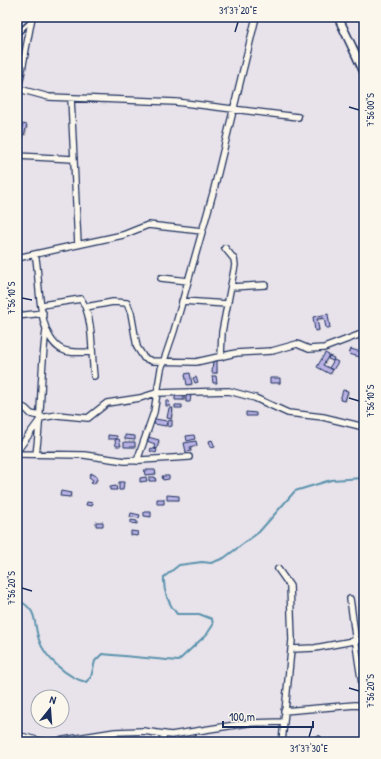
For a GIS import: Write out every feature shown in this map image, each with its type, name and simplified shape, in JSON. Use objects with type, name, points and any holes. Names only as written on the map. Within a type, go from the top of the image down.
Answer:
[{"type":"street","points":[[137,461],[156,404],[156,393],[164,360],[188,281],[228,135],[256,17]]},
{"type":"street","points":[[338,17],[364,72]]},
{"type":"street","points":[[31,19],[18,93],[49,97],[143,100],[298,117]]},
{"type":"street","points":[[71,98],[78,245]]},
{"type":"street","points":[[17,156],[73,159]]},
{"type":"street","points":[[17,258],[123,235],[148,225],[202,231]]},
{"type":"street","points":[[222,357],[222,332],[235,262],[225,248]]},
{"type":"street","points":[[33,255],[37,263],[46,330],[39,394],[40,418],[36,454]]},
{"type":"street","points":[[161,278],[188,281]]},
{"type":"street","points":[[231,287],[265,285]]},
{"type":"street","points":[[42,305],[78,298],[86,306],[94,376]]},
{"type":"street","points":[[182,301],[227,304]]},
{"type":"street","points":[[86,306],[112,302],[127,303],[131,312],[137,347],[141,355],[146,360],[191,363],[236,353],[272,351],[297,344],[308,349],[324,348],[364,333]]},
{"type":"street","points":[[17,316],[43,313]]},
{"type":"street","points":[[46,330],[50,338],[60,348],[75,353],[91,352]]},
{"type":"street","points":[[17,404],[26,409],[30,414],[40,418],[57,416],[88,418],[107,402],[140,398],[156,393],[235,392],[255,398],[288,412],[322,417],[364,427]]},
{"type":"street","points":[[40,418],[17,452],[84,455],[137,461],[189,457]]},
{"type":"street","points":[[278,569],[291,589],[292,649],[284,711],[282,742]]},
{"type":"street","points":[[350,599],[357,640],[358,667],[364,693]]},
{"type":"street","points":[[292,649],[315,648],[364,639]]},
{"type":"street","points":[[284,711],[355,705],[364,706]]},
{"type":"street","points":[[54,742],[137,731],[163,735],[248,723],[284,722]]},
{"type":"street","points":[[17,735],[44,742]]},
{"type":"street","points":[[163,735],[163,742]]},
{"type":"lane","points":[[17,34],[31,19]]},
{"type":"building","points":[[23,124],[27,125],[24,135],[17,134],[17,129],[21,130]]},
{"type":"building","points":[[328,314],[330,328],[326,328],[324,318],[317,319],[319,330],[315,331],[313,317]]},
{"type":"building","points":[[351,349],[361,352],[360,357],[349,354]]},
{"type":"building","points":[[325,353],[329,355],[323,365],[333,370],[330,374],[317,367]]},
{"type":"building","points":[[329,356],[334,358],[333,361],[328,359]]},
{"type":"building","points":[[213,360],[217,361],[217,373],[212,373]]},
{"type":"building","points":[[334,360],[338,362],[333,370],[329,368]]},
{"type":"building","points":[[190,373],[192,384],[187,385],[185,374]]},
{"type":"building","points":[[212,376],[216,376],[217,383],[213,383]]},
{"type":"building","points":[[196,377],[198,382],[195,383],[193,378]]},
{"type":"building","points":[[270,378],[280,378],[280,383],[270,383]]},
{"type":"building","points":[[343,390],[348,391],[345,401],[340,400]]},
{"type":"building","points":[[184,395],[184,400],[175,400],[175,396]]},
{"type":"building","points":[[186,395],[191,395],[190,402],[186,402]]},
{"type":"building","points":[[166,401],[169,401],[170,406],[166,406]]},
{"type":"building","points":[[175,405],[182,405],[182,408],[175,408]]},
{"type":"building","points":[[169,408],[173,408],[171,419],[167,418]]},
{"type":"building","points":[[246,412],[256,413],[256,416],[246,416]]},
{"type":"building","points":[[155,419],[167,421],[166,426],[154,424]]},
{"type":"building","points":[[172,420],[172,426],[168,427],[168,421]]},
{"type":"building","points":[[108,435],[117,436],[117,439],[108,439]]},
{"type":"building","points":[[125,435],[135,436],[135,440],[125,439]]},
{"type":"building","points":[[194,435],[195,439],[187,441],[186,436]]},
{"type":"building","points":[[148,437],[159,440],[157,449],[154,448],[155,444],[147,441]]},
{"type":"building","points":[[119,439],[121,446],[116,446],[115,440]]},
{"type":"building","points":[[212,440],[215,447],[211,448],[209,441]]},
{"type":"building","points":[[196,441],[197,445],[190,447],[191,451],[186,452],[184,443]]},
{"type":"building","points":[[124,442],[135,442],[135,447],[124,447]]},
{"type":"building","points":[[151,448],[157,450],[156,453],[150,451]]},
{"type":"building","points":[[144,470],[155,470],[156,474],[145,475]]},
{"type":"building","points":[[91,473],[98,477],[94,484],[91,483],[93,480],[89,477]]},
{"type":"building","points":[[162,476],[169,476],[169,479],[163,480]]},
{"type":"building","points":[[146,477],[147,481],[140,482],[140,478]]},
{"type":"building","points":[[149,477],[155,477],[156,481],[149,481]]},
{"type":"building","points":[[119,482],[124,482],[123,490],[119,490]]},
{"type":"building","points":[[116,486],[117,490],[110,490],[110,487]]},
{"type":"building","points":[[61,491],[71,493],[70,497],[60,496]]},
{"type":"building","points":[[167,495],[179,496],[179,500],[167,500]]},
{"type":"building","points":[[157,499],[164,499],[164,504],[157,504]]},
{"type":"building","points":[[87,502],[93,503],[92,506],[86,505]]},
{"type":"building","points":[[144,512],[151,512],[151,517],[144,516]]},
{"type":"building","points":[[131,513],[140,515],[139,518],[130,517]]},
{"type":"building","points":[[131,520],[137,521],[137,524],[131,523]]},
{"type":"building","points":[[96,522],[103,522],[103,526],[96,526]]},
{"type":"building","points":[[131,531],[138,532],[137,536],[131,535]]},
{"type":"waterway","points":[[17,599],[32,612],[39,640],[46,654],[65,672],[79,680],[86,682],[91,677],[95,661],[102,654],[178,661],[207,634],[213,625],[212,619],[199,614],[177,614],[167,597],[164,587],[164,577],[179,565],[202,562],[211,563],[224,558],[259,532],[295,491],[331,480],[364,478]]}]
